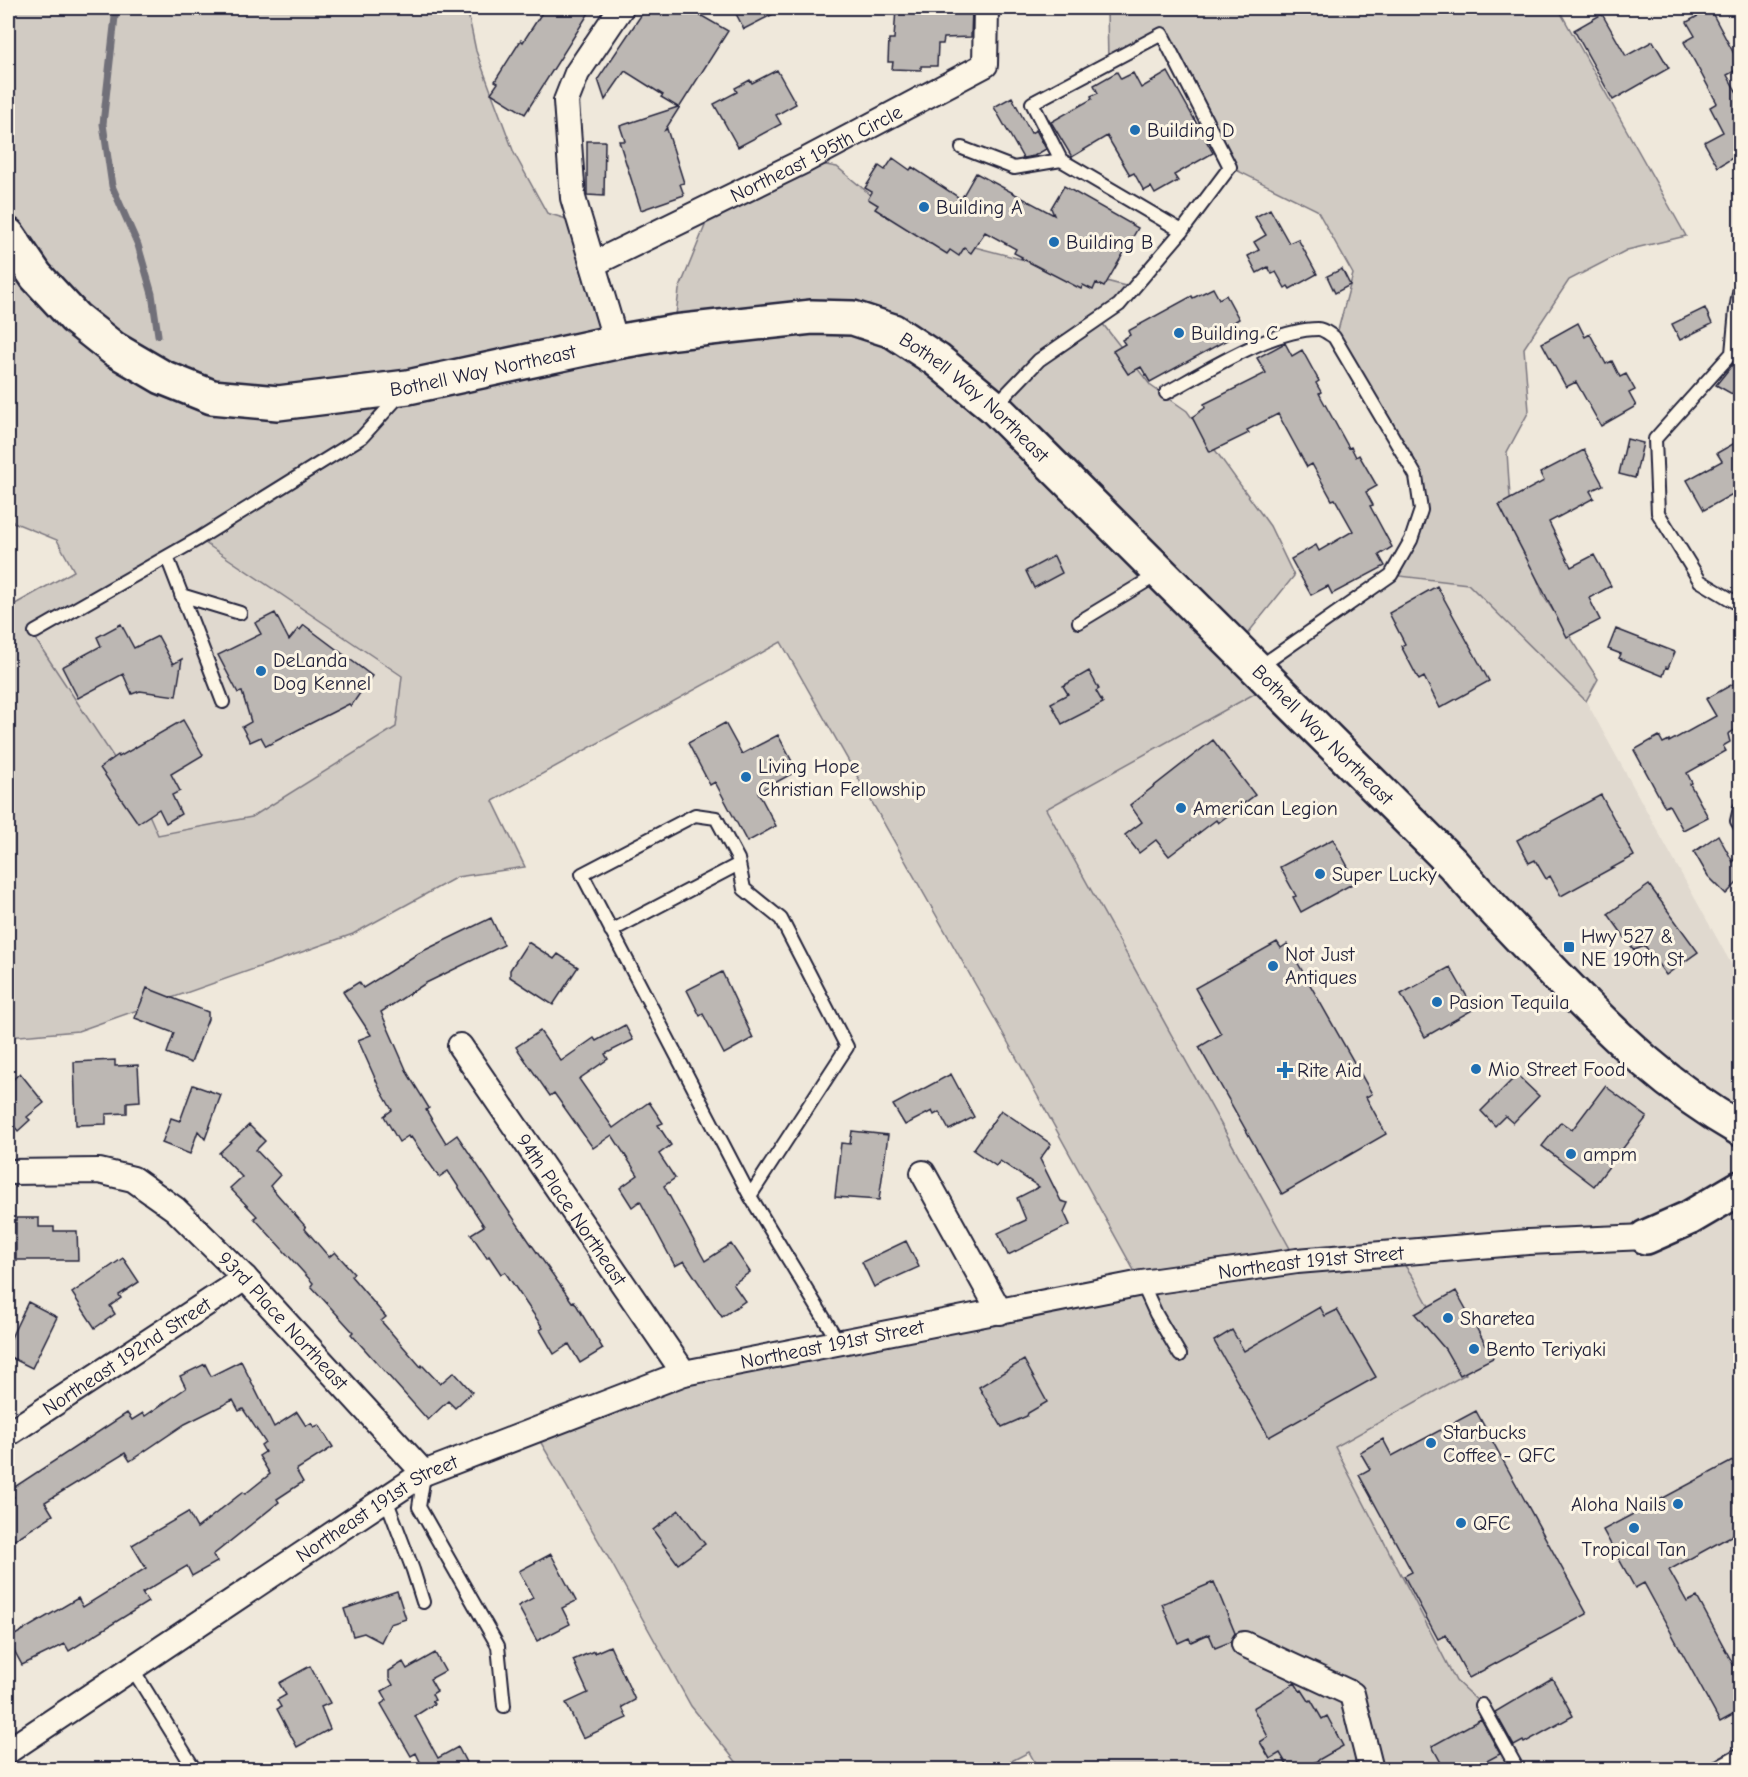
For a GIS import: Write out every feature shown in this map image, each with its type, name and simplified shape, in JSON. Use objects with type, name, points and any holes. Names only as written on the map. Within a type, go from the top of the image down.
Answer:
[{"type":"main road","name":"Bothell Way Northeast","points":[[8,235],[36,276],[75,318],[114,349],[162,377],[212,397],[278,403],[408,387],[616,342],[674,332],[812,317],[853,318],[893,331],[938,360],[994,407],[1453,864],[1484,900],[1608,1028],[1689,1098],[1740,1129]]},
{"type":"main road","name":"Northeast 191st Street","points":[[1646,1237],[1689,1218],[1740,1188]]},
{"type":"street","points":[[616,342],[573,198],[566,101],[577,73],[621,8]]},
{"type":"street","name":"Northeast 195th Circle","points":[[593,264],[804,161],[985,65],[986,8]]},
{"type":"street","name":"94th Place Northeast","points":[[460,1046],[684,1374]]},
{"type":"street","name":"93rd Place Northeast","points":[[8,1172],[99,1171],[133,1179],[175,1209],[246,1278],[424,1473]]},
{"type":"street","points":[[923,1173],[1000,1312]]},
{"type":"street","name":"Northeast 191st Street","points":[[8,1751],[424,1473],[684,1374],[1142,1283],[1297,1261],[1528,1242],[1646,1237]]},
{"type":"street","name":"Northeast 192nd Street","points":[[8,1434],[246,1278]]},
{"type":"street","points":[[1244,1644],[1352,1694],[1371,1770]]},
{"type":"street","points":[[1724,1770],[1740,1761]]},
{"type":"lane","points":[[994,407],[1039,360],[1119,304],[1182,231],[1230,167],[1162,34],[1032,103],[1061,160],[1182,231]]},
{"type":"lane","points":[[962,148],[1014,168],[1061,160]]},
{"type":"lane","points":[[1740,287],[1732,353],[1655,439],[1658,513],[1700,580],[1740,605]]},
{"type":"lane","points":[[1166,393],[1238,353],[1286,335],[1320,329],[1334,337],[1416,476],[1421,510],[1411,540],[1391,574],[1257,669]]},
{"type":"lane","points":[[35,632],[166,557],[362,437],[408,387]]},
{"type":"lane","points":[[166,557],[224,702]]},
{"type":"lane","points":[[1079,622],[1161,573]]},
{"type":"lane","points":[[181,595],[240,613]]},
{"type":"lane","points":[[1740,808],[1737,821],[1740,826]]},
{"type":"lane","points":[[750,1196],[847,1047],[781,919],[744,889],[739,864],[716,818],[695,815],[582,874],[750,1196],[839,1343]]},
{"type":"lane","points":[[611,930],[739,864]]},
{"type":"lane","points":[[1142,1283],[1156,1314],[1180,1355]]},
{"type":"lane","points":[[424,1473],[419,1507],[498,1646],[504,1706]]},
{"type":"lane","points":[[386,1499],[423,1602]]},
{"type":"lane","points":[[132,1668],[195,1770]]},
{"type":"lane","points":[[1482,1705],[1518,1770]]},
{"type":"shaded area","points":[[8,8],[467,8],[476,51],[514,153],[547,213],[580,223],[617,342],[674,332],[679,290],[713,206],[804,161],[837,167],[930,244],[971,246],[1133,288],[1099,319],[1151,386],[1187,411],[1270,526],[1294,576],[1236,648],[1272,684],[1046,809],[1297,1261],[1396,1253],[1413,1277],[1466,1374],[1335,1447],[1456,1681],[1482,1705],[1518,1769],[1039,1770],[1029,1752],[996,1769],[742,1769],[691,1706],[611,1562],[534,1431],[684,1373],[1141,1283],[995,1019],[781,642],[493,801],[525,867],[457,877],[353,934],[78,1031],[8,1037],[8,608],[74,571],[57,540],[8,520]],"holes":[[[199,539],[402,676],[396,727],[252,817],[158,835],[144,803],[30,631]]]},
{"type":"shaded area","points":[[1107,8],[1558,8],[1686,236],[1627,250],[1569,280],[1524,348],[1529,411],[1507,452],[1511,512],[1544,597],[1598,679],[1586,701],[1468,584],[1391,575],[1421,510],[1416,476],[1337,334],[1353,274],[1317,210],[1230,167],[1162,35],[1108,63]]},
{"type":"shaded area","points":[[198,539],[402,676],[396,727],[252,817],[158,835],[136,820],[32,631]]},
{"type":"shaded area","points":[[1391,575],[1468,584],[1586,701],[1740,980],[1740,1761],[1724,1770],[1518,1769],[1482,1705],[1456,1681],[1335,1447],[1465,1374],[1297,1261],[1046,809],[1272,684],[1257,669]]},
{"type":"building","points":[[545,8],[592,8],[525,114],[491,93],[498,83],[495,81],[521,40],[523,42]]},
{"type":"building","points":[[646,8],[688,8],[728,31],[665,130],[667,129],[684,183],[680,184],[684,195],[641,210],[619,141],[625,141],[620,126],[678,107],[625,71],[605,100],[598,79]]},
{"type":"building","points":[[733,8],[785,8],[744,29]]},
{"type":"building","points":[[896,8],[972,8],[971,37],[944,38],[943,44],[938,44],[937,66],[921,66],[921,70],[892,69],[893,62],[888,62],[889,39],[894,39]]},
{"type":"building","points":[[1710,9],[1740,65],[1740,68],[1727,75],[1740,98],[1740,162],[1737,155],[1718,167],[1704,142],[1723,132],[1710,107],[1717,103],[1684,42],[1695,36],[1687,22]]},
{"type":"building","points":[[1602,14],[1626,56],[1653,41],[1669,68],[1613,100],[1574,30]]},
{"type":"building","points":[[777,70],[796,104],[776,115],[781,124],[738,147],[714,104],[737,92],[735,88],[750,80],[752,83]]},
{"type":"building","points":[[1117,72],[1121,79],[1133,73],[1141,88],[1168,72],[1213,153],[1174,175],[1178,181],[1155,194],[1151,187],[1144,191],[1134,173],[1130,175],[1107,136],[1072,157],[1051,122],[1092,99],[1091,96],[1098,93],[1094,85]]},
{"type":"building","points":[[1012,97],[1031,133],[1036,130],[1046,149],[1034,156],[1023,158],[994,107]]},
{"type":"building","points":[[587,141],[605,141],[604,196],[587,195]]},
{"type":"building","points":[[893,158],[910,170],[912,167],[961,199],[976,173],[1054,215],[1051,208],[1064,186],[1138,228],[1104,287],[1096,283],[1093,290],[1083,285],[1081,289],[1021,258],[1014,253],[1016,249],[985,232],[971,253],[964,248],[959,256],[950,250],[947,254],[875,209],[878,205],[868,199],[872,192],[865,188],[879,166],[885,170]]},
{"type":"building","points":[[1270,209],[1289,243],[1298,239],[1317,274],[1290,289],[1288,286],[1285,288],[1276,272],[1272,274],[1268,267],[1257,273],[1248,256],[1259,250],[1254,242],[1266,235],[1255,217]]},
{"type":"building","points":[[1342,269],[1350,285],[1335,293],[1327,276]]},
{"type":"building","name":"Building C","points":[[1213,288],[1219,299],[1226,295],[1239,319],[1232,323],[1235,330],[1225,336],[1227,340],[1150,382],[1141,367],[1128,374],[1113,351],[1125,344],[1122,340],[1130,335],[1128,331],[1192,296],[1193,298]]},
{"type":"building","points":[[1705,308],[1712,324],[1680,340],[1672,324]]},
{"type":"building","points":[[1578,323],[1585,337],[1590,334],[1606,364],[1612,361],[1620,377],[1626,374],[1635,390],[1629,393],[1636,406],[1601,426],[1576,382],[1566,387],[1542,343]]},
{"type":"building","points":[[1285,343],[1292,356],[1302,350],[1319,381],[1316,383],[1321,392],[1319,393],[1349,448],[1351,447],[1356,457],[1359,455],[1377,486],[1366,492],[1373,505],[1370,506],[1392,547],[1379,555],[1385,566],[1332,594],[1328,586],[1311,595],[1291,559],[1316,545],[1319,551],[1353,531],[1312,464],[1307,467],[1278,414],[1247,430],[1249,433],[1210,452],[1192,417],[1205,408],[1204,404],[1266,373],[1257,358]]},
{"type":"building","points":[[1740,351],[1740,378],[1732,394],[1716,385],[1738,358]]},
{"type":"building","points":[[1627,439],[1643,443],[1635,478],[1619,474]]},
{"type":"building","points":[[1740,440],[1740,495],[1738,491],[1704,510],[1687,480],[1722,461],[1717,453]]},
{"type":"building","points":[[1584,450],[1603,485],[1590,491],[1594,498],[1549,522],[1571,567],[1594,555],[1611,586],[1589,598],[1600,620],[1567,637],[1499,505],[1544,481],[1540,473]]},
{"type":"building","points":[[1054,556],[1062,573],[1034,588],[1026,571]]},
{"type":"building","points":[[1437,586],[1489,681],[1440,708],[1424,677],[1419,680],[1401,646],[1405,644],[1389,613]]},
{"type":"building","points":[[275,613],[289,640],[304,625],[372,676],[351,706],[349,704],[266,746],[261,737],[250,742],[242,727],[251,722],[242,692],[238,693],[218,655],[261,634],[255,623]]},
{"type":"building","points":[[121,624],[134,648],[158,636],[173,664],[182,659],[176,696],[140,691],[132,694],[123,674],[78,698],[62,667],[101,646],[97,637]]},
{"type":"building","points":[[1616,629],[1675,652],[1663,676],[1619,658],[1621,654],[1608,649]]},
{"type":"building","points":[[1089,671],[1099,689],[1096,691],[1103,703],[1062,724],[1051,703],[1068,694],[1063,686]]},
{"type":"building","points":[[1740,680],[1740,727],[1728,734],[1730,742],[1723,746],[1726,751],[1687,773],[1692,783],[1690,784],[1708,817],[1683,830],[1669,805],[1665,807],[1634,750],[1659,736],[1663,743],[1669,740],[1669,742],[1716,716],[1706,699]]},
{"type":"building","points":[[183,720],[203,755],[171,774],[180,791],[172,795],[181,814],[166,823],[159,809],[138,823],[100,768],[118,755],[119,757]]},
{"type":"building","name":"Living Hope Christian Fellowship","points":[[725,723],[742,754],[778,735],[797,771],[758,792],[776,826],[747,842],[715,782],[710,785],[688,743]]},
{"type":"building","name":"American Legion","points":[[1213,740],[1255,795],[1218,823],[1216,820],[1169,856],[1156,840],[1139,853],[1125,835],[1142,822],[1130,805]]},
{"type":"building","points":[[1601,795],[1634,856],[1561,896],[1550,876],[1546,879],[1535,860],[1529,863],[1517,840]]},
{"type":"building","points":[[1718,835],[1733,862],[1740,854],[1740,880],[1726,894],[1708,876],[1694,852]]},
{"type":"building","name":"Super Lucky","points":[[1333,839],[1356,882],[1301,912],[1293,897],[1296,896],[1280,867]]},
{"type":"building","points":[[1649,885],[1698,952],[1666,975],[1645,946],[1634,950],[1608,914]]},
{"type":"building","points":[[491,918],[504,945],[426,983],[381,1012],[408,1074],[429,1108],[426,1110],[446,1143],[457,1135],[529,1241],[572,1302],[574,1301],[603,1349],[580,1363],[569,1344],[554,1354],[540,1330],[543,1328],[505,1272],[501,1274],[489,1256],[487,1258],[471,1234],[484,1226],[448,1171],[439,1177],[411,1137],[408,1136],[399,1142],[384,1116],[392,1110],[358,1040],[371,1035],[343,992],[359,982],[363,988],[419,953]]},
{"type":"building","points":[[528,942],[554,959],[558,954],[578,967],[553,1005],[510,977],[510,970]]},
{"type":"building","name":"Rite Aid","points":[[1277,942],[1281,948],[1287,944],[1372,1094],[1366,1097],[1386,1134],[1282,1194],[1199,1047],[1221,1034],[1195,988]]},
{"type":"building","name":"Pasion Tequila","points":[[1450,967],[1474,1009],[1425,1037],[1401,994]]},
{"type":"building","points":[[722,972],[753,1038],[724,1054],[703,1014],[700,1016],[687,990]]},
{"type":"building","points":[[147,988],[208,1012],[208,1019],[191,1063],[167,1053],[174,1033],[135,1018]]},
{"type":"building","points":[[625,1025],[633,1040],[605,1054],[608,1059],[579,1079],[613,1128],[649,1102],[663,1123],[658,1125],[671,1145],[659,1154],[675,1178],[664,1186],[705,1261],[731,1244],[750,1272],[733,1284],[745,1301],[722,1317],[684,1261],[675,1266],[640,1201],[632,1207],[620,1188],[638,1175],[612,1135],[593,1148],[554,1093],[550,1096],[516,1047],[540,1031],[561,1061],[594,1038],[596,1041]]},
{"type":"building","points":[[115,1060],[115,1066],[138,1065],[140,1101],[127,1102],[127,1113],[106,1114],[106,1124],[76,1125],[74,1062]]},
{"type":"building","points":[[20,1073],[44,1103],[27,1117],[30,1120],[18,1131],[8,1119],[8,1084]]},
{"type":"building","points":[[951,1074],[974,1117],[949,1130],[939,1112],[934,1115],[932,1111],[905,1125],[893,1105]]},
{"type":"building","points":[[1517,1075],[1539,1096],[1513,1123],[1505,1116],[1495,1126],[1481,1111]]},
{"type":"building","points":[[193,1085],[221,1095],[205,1139],[198,1131],[190,1154],[162,1143],[171,1118],[180,1121]]},
{"type":"building","points":[[1605,1086],[1647,1117],[1594,1186],[1542,1146],[1561,1122],[1572,1130]]},
{"type":"building","points":[[1001,1110],[1051,1144],[1040,1159],[1061,1201],[1068,1203],[1064,1212],[1070,1225],[1008,1255],[998,1233],[1026,1220],[1017,1198],[1039,1187],[1000,1161],[996,1166],[973,1150]]},
{"type":"building","points":[[249,1125],[265,1141],[256,1150],[280,1175],[270,1186],[329,1257],[335,1252],[354,1273],[351,1276],[386,1317],[381,1321],[421,1367],[422,1365],[440,1384],[454,1372],[472,1392],[455,1408],[448,1401],[428,1420],[351,1334],[353,1332],[311,1286],[313,1283],[254,1218],[257,1216],[230,1188],[242,1177],[219,1153]]},
{"type":"building","points":[[852,1131],[888,1135],[879,1200],[835,1197],[841,1143],[850,1144]]},
{"type":"building","points":[[16,1218],[39,1218],[39,1227],[54,1227],[54,1231],[77,1231],[78,1260],[16,1260]]},
{"type":"building","points":[[906,1241],[919,1267],[874,1287],[862,1262]]},
{"type":"building","points":[[123,1258],[139,1282],[119,1295],[121,1298],[110,1306],[115,1314],[95,1328],[72,1293]]},
{"type":"building","points":[[1456,1291],[1493,1358],[1460,1375],[1445,1349],[1415,1314]]},
{"type":"building","points":[[28,1302],[57,1317],[32,1368],[8,1356],[8,1344]]},
{"type":"building","points":[[1320,1307],[1325,1316],[1337,1310],[1376,1377],[1269,1437],[1214,1341],[1232,1330],[1244,1351]]},
{"type":"building","points":[[1024,1360],[1047,1402],[1028,1413],[1027,1416],[1002,1427],[979,1387]]},
{"type":"building","points":[[241,1361],[274,1427],[297,1412],[306,1426],[311,1423],[314,1427],[319,1425],[333,1447],[296,1470],[303,1482],[277,1499],[279,1502],[213,1555],[217,1562],[192,1576],[187,1566],[142,1593],[148,1602],[69,1651],[65,1644],[22,1665],[8,1639],[78,1598],[83,1607],[146,1568],[132,1545],[188,1512],[197,1528],[270,1474],[259,1456],[265,1452],[261,1445],[265,1442],[243,1409],[239,1411],[233,1400],[185,1424],[130,1461],[125,1453],[45,1502],[53,1515],[8,1544],[8,1501],[14,1497],[10,1490],[127,1413],[132,1420],[143,1413],[145,1416],[186,1388],[180,1376],[205,1364],[211,1376]]},
{"type":"building","name":"QFC","points":[[1476,1411],[1587,1614],[1469,1678],[1446,1635],[1438,1639],[1404,1576],[1412,1572],[1359,1475],[1370,1469],[1360,1452],[1383,1439],[1392,1456]]},
{"type":"building","points":[[1740,1457],[1740,1531],[1669,1570],[1687,1602],[1697,1597],[1740,1677],[1740,1711],[1720,1722],[1644,1583],[1635,1588],[1603,1530]]},
{"type":"building","points":[[679,1510],[705,1544],[678,1564],[653,1530]]},
{"type":"building","points":[[551,1554],[576,1601],[562,1608],[570,1624],[537,1641],[518,1606],[533,1598],[519,1571]]},
{"type":"building","points":[[1214,1582],[1235,1633],[1230,1642],[1215,1648],[1209,1634],[1191,1642],[1189,1638],[1178,1643],[1162,1604]]},
{"type":"building","points":[[397,1591],[406,1619],[390,1624],[381,1642],[364,1633],[353,1636],[344,1609]]},
{"type":"building","points":[[610,1646],[635,1700],[622,1707],[627,1718],[583,1738],[566,1703],[588,1693],[573,1660]]},
{"type":"building","points":[[435,1653],[445,1671],[430,1679],[437,1691],[432,1694],[434,1704],[415,1716],[438,1758],[458,1747],[470,1770],[417,1770],[422,1766],[416,1753],[411,1756],[381,1704],[387,1700],[382,1691],[393,1685],[389,1678],[389,1671],[403,1662],[407,1669]]},
{"type":"building","points":[[310,1666],[330,1703],[321,1707],[330,1729],[297,1747],[277,1709],[281,1707],[277,1700],[286,1695],[279,1683]]},
{"type":"building","points":[[1552,1678],[1573,1716],[1524,1743],[1523,1741],[1514,1746],[1495,1712]]},
{"type":"building","points":[[1295,1683],[1309,1701],[1311,1700],[1322,1719],[1327,1716],[1343,1746],[1301,1770],[1290,1770],[1280,1753],[1270,1759],[1260,1742],[1268,1737],[1253,1708]]},
{"type":"building","points":[[1481,1719],[1500,1754],[1470,1770],[1445,1770],[1432,1746]]},
{"type":"waterway","points":[[116,8],[103,124],[112,186],[138,245],[152,294],[158,335]]},
{"type":"place","name":"Building D","points":[[1135,130]]},
{"type":"place","name":"Building A","points":[[924,207]]},
{"type":"place","name":"Building B","points":[[1054,242]]},
{"type":"place","name":"Building C","points":[[1179,333]]},
{"type":"place","name":"DeLanda Dog Kennel","points":[[261,671]]},
{"type":"place","name":"Living Hope Christian Fellowship","points":[[746,777]]},
{"type":"place","name":"American Legion","points":[[1181,808]]},
{"type":"place","name":"Super Lucky","points":[[1320,874]]},
{"type":"place","name":"Hwy 527 & NE 190th St","points":[[1569,947]]},
{"type":"place","name":"Not Just Antiques","points":[[1273,966]]},
{"type":"place","name":"Pasion Tequila","points":[[1437,1002]]},
{"type":"place","name":"Mio Street Food","points":[[1476,1069]]},
{"type":"place","name":"Rite Aid","points":[[1285,1070]]},
{"type":"place","name":"ampm","points":[[1571,1154]]},
{"type":"place","name":"Sharetea","points":[[1448,1318]]},
{"type":"place","name":"Bento Teriyaki","points":[[1474,1349]]},
{"type":"place","name":"Starbucks Coffee - QFC","points":[[1431,1443]]},
{"type":"place","name":"Aloha Nails","points":[[1678,1504]]},
{"type":"place","name":"QFC","points":[[1461,1523]]},
{"type":"place","name":"Tropical Tan","points":[[1634,1528]]}]
